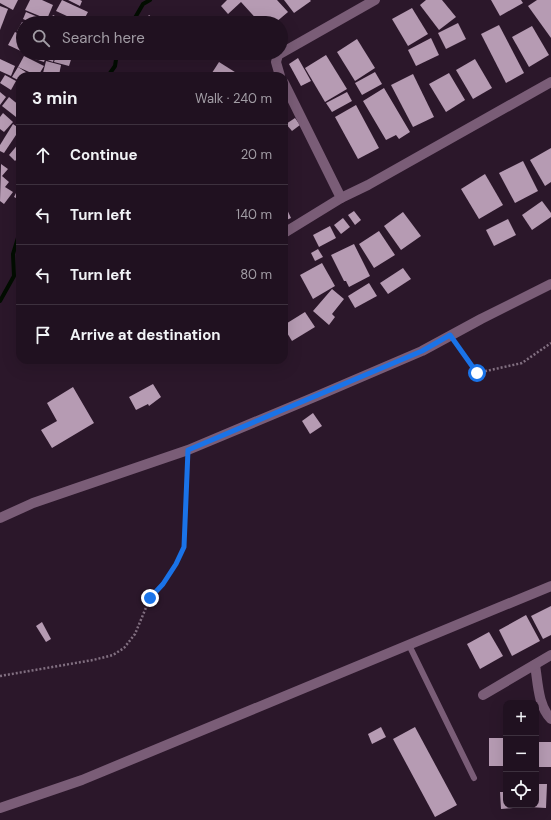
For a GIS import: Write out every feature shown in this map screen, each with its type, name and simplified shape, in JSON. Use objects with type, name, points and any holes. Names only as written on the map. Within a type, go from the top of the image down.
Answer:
[{"type":"street","points":[[288,49],[375,0]]},
{"type":"street","points":[[277,60],[279,72]]},
{"type":"street","points":[[288,231],[341,198],[551,82]]},
{"type":"street","points":[[288,91],[341,198]]},
{"type":"street","points":[[0,518],[33,503],[188,450],[422,351],[450,335],[551,284]]},
{"type":"street","points":[[0,808],[82,780],[551,586]]},
{"type":"street","points":[[483,695],[551,655]]},
{"type":"street","points":[[535,665],[540,699],[546,714],[551,719]]},
{"type":"lane","points":[[409,645],[474,778]]},
{"type":"path","points":[[450,335],[477,373],[522,363],[551,343]]},
{"type":"path","points":[[0,676],[93,660],[113,655],[124,648],[134,634],[150,598],[163,584],[176,564],[184,547],[188,450]]},
{"type":"building","points":[[0,0],[18,0],[13,10],[0,3]]},
{"type":"building","points":[[30,0],[42,0],[53,5],[48,16],[40,16],[25,10]]},
{"type":"building","points":[[62,0],[88,12],[86,16],[67,16],[56,11]]},
{"type":"building","points":[[68,0],[80,0],[82,1],[80,6]]},
{"type":"building","points":[[227,0],[277,0],[288,12],[283,16],[254,16],[241,2],[228,14],[221,6]]},
{"type":"building","points":[[284,0],[310,0],[311,1],[294,13]]},
{"type":"building","points":[[426,0],[442,0],[456,17],[439,30],[420,5]]},
{"type":"building","points":[[491,0],[521,0],[523,3],[500,16]]},
{"type":"building","points":[[537,0],[551,0],[551,38],[528,6]]},
{"type":"building","points":[[0,6],[8,9],[0,30]]},
{"type":"building","points":[[412,8],[428,34],[408,46],[392,19]]},
{"type":"building","points":[[26,12],[36,16],[24,16]]},
{"type":"building","points":[[458,23],[466,39],[446,49],[438,33]]},
{"type":"building","points":[[499,25],[524,73],[506,83],[481,34]]},
{"type":"building","points":[[532,26],[549,55],[529,67],[512,37]]},
{"type":"building","points":[[15,32],[16,32],[16,49],[8,45]]},
{"type":"building","points":[[431,38],[439,55],[416,66],[408,50]]},
{"type":"building","points":[[357,39],[375,68],[355,81],[337,52]]},
{"type":"building","points":[[326,55],[347,89],[325,102],[305,68]]},
{"type":"building","points":[[298,58],[311,81],[301,86],[289,64]]},
{"type":"building","points":[[0,59],[15,66],[11,76],[0,71]]},
{"type":"building","points":[[475,59],[492,88],[473,99],[456,70]]},
{"type":"building","points":[[22,60],[32,60],[44,66],[40,72],[29,72],[18,67]]},
{"type":"building","points":[[55,60],[71,60],[69,66],[54,62]]},
{"type":"building","points":[[46,61],[61,65],[60,72],[43,72]]},
{"type":"building","points":[[219,62],[235,72],[213,72]]},
{"type":"building","points":[[18,67],[26,72],[16,72],[16,79],[12,77]]},
{"type":"building","points":[[375,72],[382,84],[362,95],[355,83]]},
{"type":"building","points":[[449,73],[465,100],[446,112],[429,84]]},
{"type":"building","points":[[413,74],[434,117],[413,127],[391,85]]},
{"type":"building","points":[[5,75],[16,81],[11,90],[0,83]]},
{"type":"building","points":[[384,88],[410,132],[399,139],[396,135],[386,140],[363,101]]},
{"type":"building","points":[[0,92],[6,97],[0,105]]},
{"type":"building","points":[[347,92],[352,101],[332,112],[326,103]]},
{"type":"building","points":[[9,97],[16,103],[16,117],[2,106]]},
{"type":"building","points":[[356,105],[379,148],[358,159],[335,117]]},
{"type":"building","points":[[3,113],[13,122],[4,132],[0,129],[0,117]]},
{"type":"building","points":[[295,118],[300,125],[292,131],[288,126],[288,123]]},
{"type":"building","points":[[13,124],[16,126],[16,135],[4,153],[0,151],[0,145]]},
{"type":"building","points":[[16,147],[16,160],[15,161],[9,155]]},
{"type":"building","points":[[551,148],[551,182],[545,186],[530,160]]},
{"type":"building","points":[[523,161],[538,191],[515,203],[499,173]]},
{"type":"building","points":[[1,164],[8,169],[2,176],[9,182],[5,187],[13,192],[4,204],[0,201]]},
{"type":"building","points":[[485,174],[503,205],[479,219],[461,189]]},
{"type":"building","points":[[542,201],[551,213],[551,217],[532,230],[522,215]]},
{"type":"building","points":[[354,211],[361,220],[355,225],[348,215]]},
{"type":"building","points":[[288,212],[291,218],[288,219]]},
{"type":"building","points":[[403,212],[421,236],[401,250],[384,226]]},
{"type":"building","points":[[343,218],[350,227],[341,234],[334,225]]},
{"type":"building","points":[[508,219],[516,235],[494,246],[486,230]]},
{"type":"building","points":[[330,226],[336,238],[319,247],[313,235]]},
{"type":"building","points":[[379,231],[395,255],[374,268],[359,244]]},
{"type":"building","points":[[354,244],[370,276],[349,287],[346,281],[344,281],[331,255]]},
{"type":"building","points":[[318,249],[323,257],[315,261],[311,253]]},
{"type":"building","points":[[322,263],[335,286],[313,299],[300,275]]},
{"type":"building","points":[[403,268],[411,279],[388,294],[380,283]]},
{"type":"building","points":[[369,283],[377,296],[355,308],[348,296]]},
{"type":"building","points":[[332,289],[344,299],[332,314],[335,317],[329,325],[313,311]]},
{"type":"building","points":[[305,312],[315,327],[292,341],[288,334],[288,323]]},
{"type":"building","points":[[153,384],[161,397],[149,406],[148,404],[136,410],[129,397]]},
{"type":"building","points":[[73,387],[94,423],[52,448],[41,430],[57,421],[47,403]]},
{"type":"building","points":[[313,413],[322,426],[310,434],[302,421]]},
{"type":"building","points":[[551,606],[551,635],[543,639],[531,616]]},
{"type":"building","points":[[526,615],[540,641],[512,656],[499,630]]},
{"type":"building","points":[[42,622],[51,639],[46,642],[36,626]]},
{"type":"building","points":[[489,632],[503,656],[480,669],[467,644]]},
{"type":"building","points":[[381,727],[386,737],[372,744],[368,734]]},
{"type":"building","points":[[415,727],[457,805],[435,817],[393,739]]},
{"type":"building","points":[[489,738],[503,738],[503,766],[489,766]]},
{"type":"building","points":[[539,742],[551,742],[551,767],[539,767]]},
{"type":"building","points":[[539,784],[547,784],[546,808],[539,808]]},
{"type":"building","points":[[500,792],[503,792],[503,808],[513,808],[501,809]]},
{"type":"waterway","points":[[136,16],[143,4],[150,0]]},
{"type":"waterway","points":[[111,72],[115,66],[116,60]]},
{"type":"waterway","points":[[0,301],[14,276],[13,254],[16,244]]},
{"type":"route","points":[[150,598],[163,584],[176,564],[184,547],[188,450],[422,351],[450,335],[477,373]]}]
